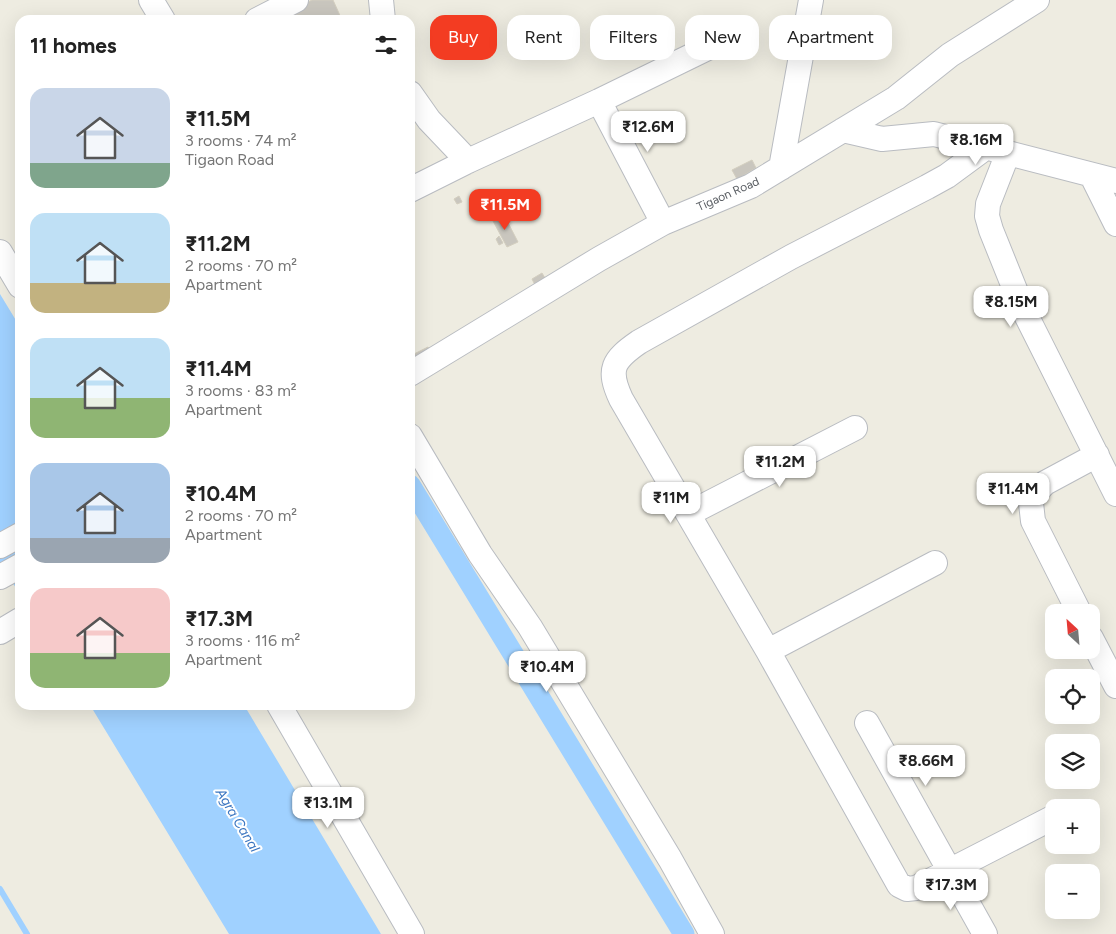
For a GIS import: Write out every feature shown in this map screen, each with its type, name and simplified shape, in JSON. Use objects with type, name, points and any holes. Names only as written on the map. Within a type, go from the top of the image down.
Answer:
[{"type":"street","points":[[151,0],[160,15]]},
{"type":"street","points":[[267,15],[296,0]]},
{"type":"street","points":[[381,0],[382,15]]},
{"type":"street","points":[[781,168],[811,0]]},
{"type":"street","name":"Tigaon Road","points":[[415,371],[599,258],[663,223],[751,186],[896,98],[950,55],[1037,0]]},
{"type":"street","points":[[415,188],[685,59]]},
{"type":"street","points":[[415,100],[429,120],[468,161]]},
{"type":"street","points":[[599,101],[663,223]]},
{"type":"street","points":[[843,130],[882,139],[934,134],[1108,177],[1116,224]]},
{"type":"street","points":[[985,148],[947,176],[791,257],[639,342],[624,353],[615,364],[614,375],[616,388],[768,651],[899,885],[907,889],[916,888],[1045,822]]},
{"type":"street","points":[[1008,153],[988,204],[991,230],[1022,307],[1116,494]]},
{"type":"street","points":[[0,252],[15,278]]},
{"type":"street","points":[[688,514],[855,428]]},
{"type":"street","points":[[415,444],[480,554],[530,627],[670,859],[712,934]]},
{"type":"street","points":[[1075,604],[1033,521],[1032,503],[1034,494],[1045,483],[1096,455]]},
{"type":"street","points":[[0,546],[15,538]]},
{"type":"street","points":[[768,651],[934,563]]},
{"type":"street","points":[[0,577],[15,569]]},
{"type":"street","points":[[0,632],[15,623]]},
{"type":"street","points":[[1100,655],[1116,686]]},
{"type":"street","points":[[282,710],[412,934]]},
{"type":"street","points":[[868,723],[985,934]]},
{"type":"water","points":[[0,294],[15,319],[15,586],[0,563]]},
{"type":"water","name":"Agra Canal","points":[[93,710],[247,710],[381,934],[229,934]]},
{"type":"building","points":[[312,0],[333,0],[340,15],[294,15],[292,10]]},
{"type":"building","points":[[752,160],[756,168],[737,179],[732,170]]},
{"type":"building","points":[[459,196],[462,202],[457,204],[454,199]]},
{"type":"building","points":[[504,215],[518,242],[507,247],[493,221]]},
{"type":"building","points":[[499,236],[503,243],[499,245],[496,239]]},
{"type":"building","points":[[542,273],[548,283],[537,289],[532,279]]},
{"type":"building","points":[[428,347],[434,357],[415,366],[415,354]]},
{"type":"waterway","points":[[415,493],[684,934]]},
{"type":"waterway","points":[[0,889],[27,934]]}]
